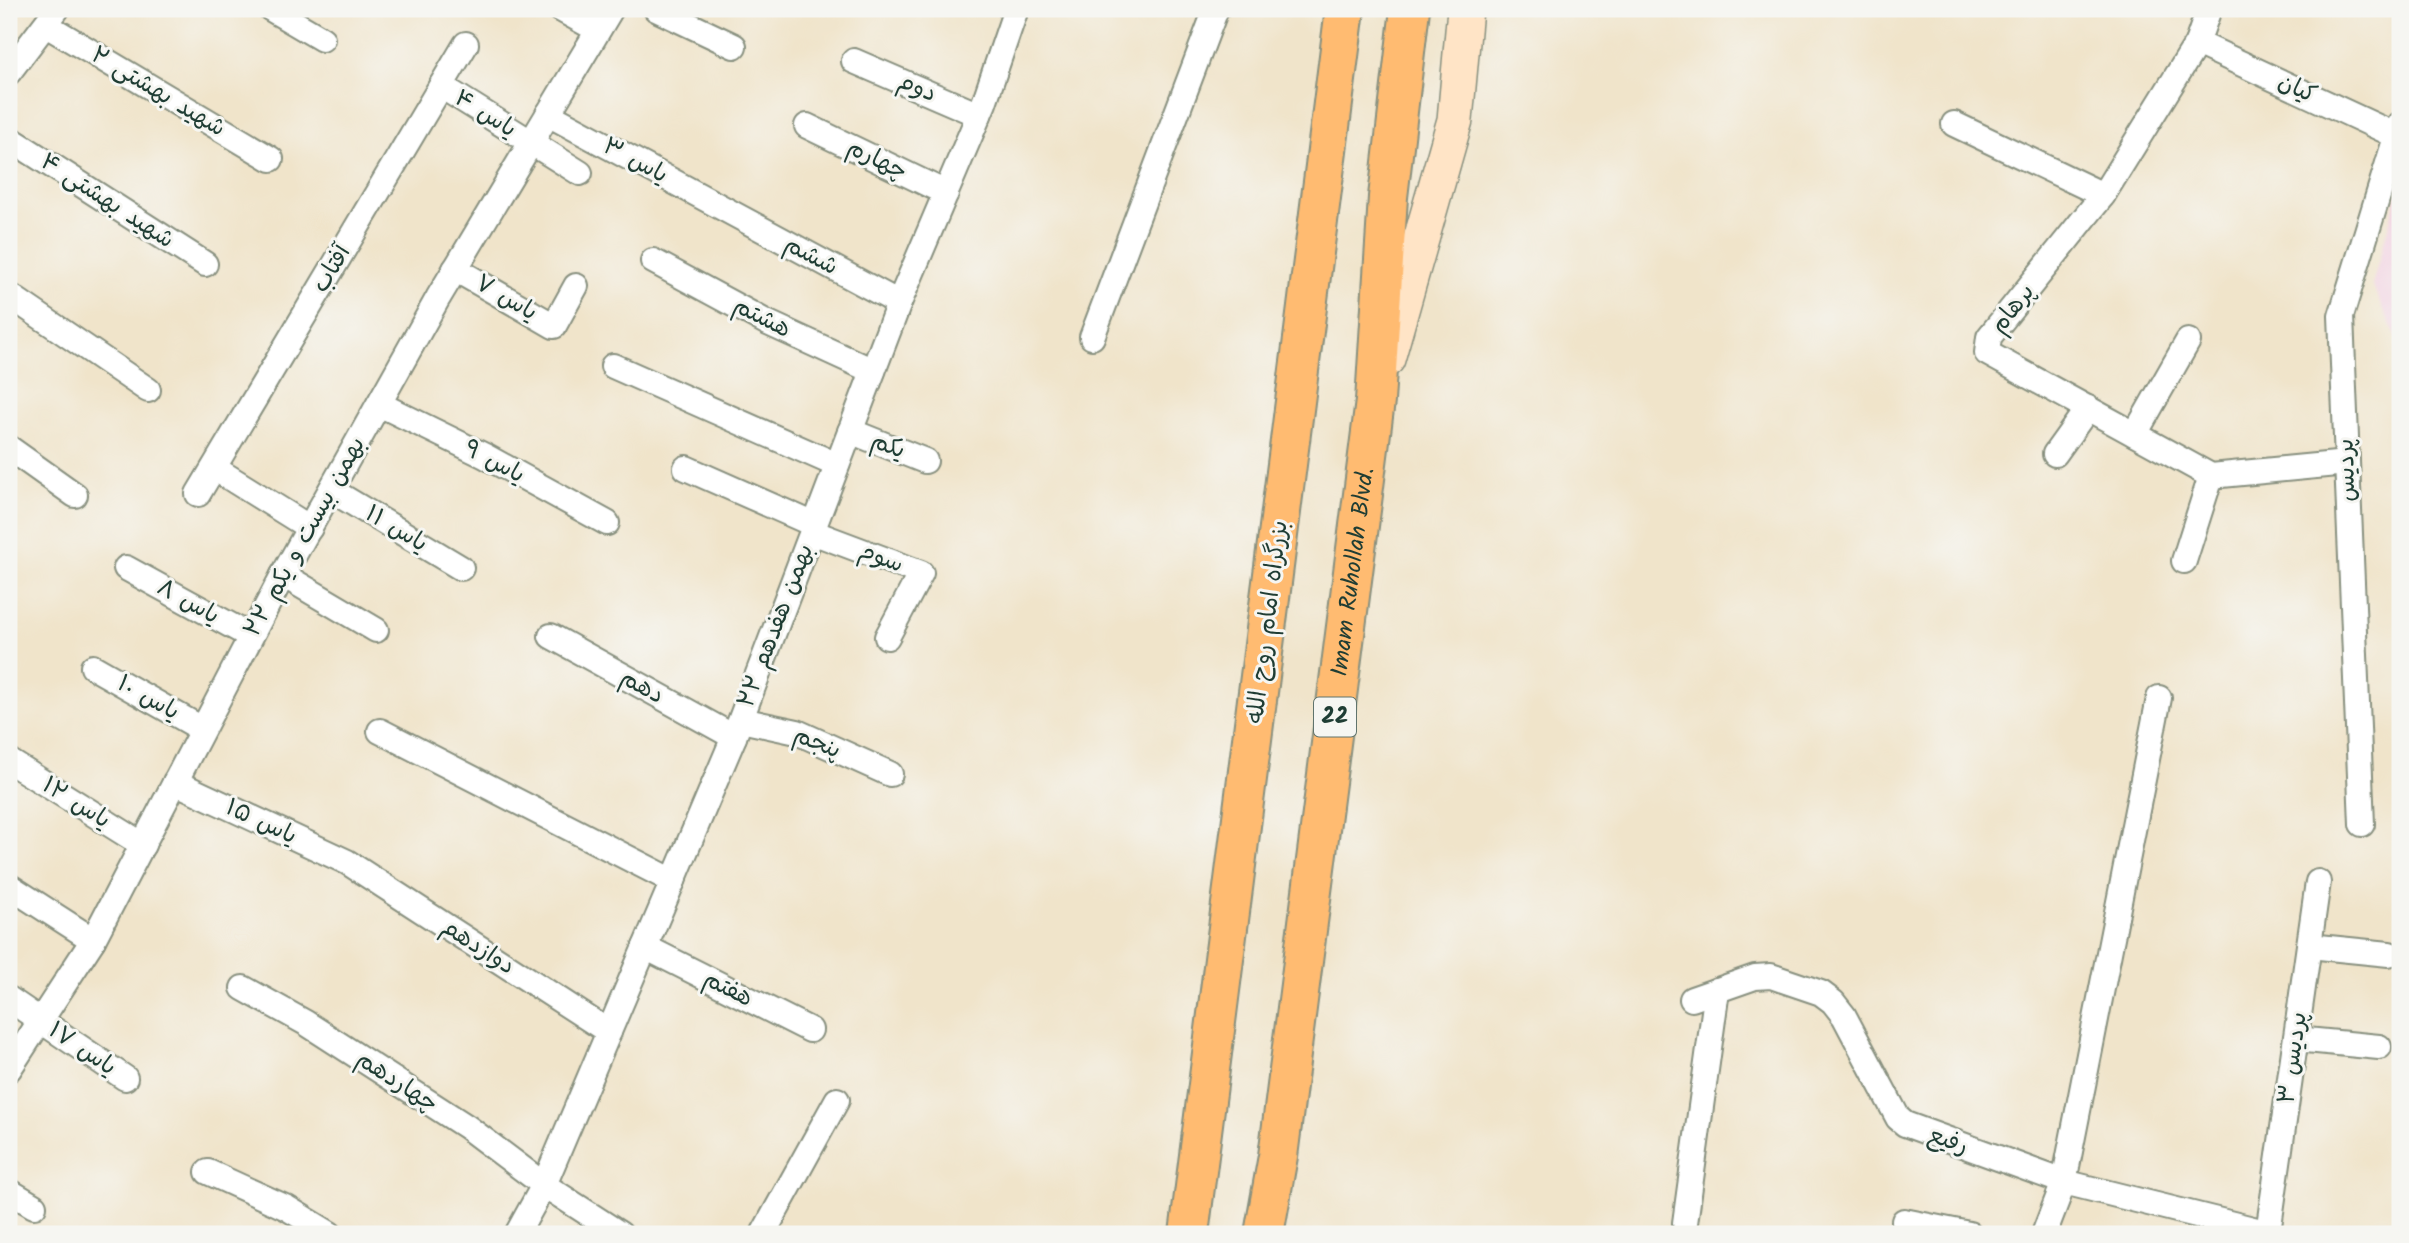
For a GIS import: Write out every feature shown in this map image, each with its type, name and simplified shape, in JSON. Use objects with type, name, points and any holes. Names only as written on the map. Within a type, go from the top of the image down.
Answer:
[{"type":"highway","name":"بزرگراه امام روح الله","points":[[1189,1234],[1345,9]]},
{"type":"highway","name":"Imam Ruhollah Blvd.","points":[[1264,1234],[1278,1156],[1376,401],[1388,197],[1410,9]]},
{"type":"main road","points":[[1376,401],[1455,120],[1465,9]]},
{"type":"street","points":[[271,9],[322,39]]},
{"type":"street","points":[[560,9],[604,19]]},
{"type":"street","points":[[656,9],[734,46]]},
{"type":"street","name":"۲۲ بهمن هفدهم","points":[[517,1234],[544,1185],[738,728],[899,303],[979,115],[1016,9]]},
{"type":"street","points":[[1092,337],[1216,9]]},
{"type":"street","name":"پرهام","points":[[2209,9],[2197,43],[2104,195],[1989,337],[1987,353],[2211,476]]},
{"type":"street","points":[[12,62],[51,17]]},
{"type":"street","name":"شهید بهشتی ۲","points":[[51,17],[271,159]]},
{"type":"street","name":"۲۲ بهمن بیست و یکم","points":[[9,1069],[93,940],[283,575],[455,270],[604,19]]},
{"type":"street","name":"کیان","points":[[2197,43],[2399,130]]},
{"type":"street","name":"آفتاب","points":[[198,494],[466,44]]},
{"type":"street","name":"دوم","points":[[854,61],[979,115]]},
{"type":"street","name":"یاس ۴","points":[[440,86],[580,173]]},
{"type":"street","name":"یاس ۳","points":[[548,114],[723,209]]},
{"type":"street","points":[[1954,124],[2104,195]]},
{"type":"street","name":"چهارم","points":[[807,127],[946,193]]},
{"type":"street","name":"پردیس","points":[[2362,824],[2341,316],[2399,130]]},
{"type":"street","name":"شهید بهشتی ۴","points":[[9,138],[205,264]]},
{"type":"street","name":"ششم","points":[[723,209],[899,303]]},
{"type":"street","name":"هشتم","points":[[653,261],[766,321],[873,370]]},
{"type":"street","name":"یاس ۷","points":[[455,270],[554,326],[576,286]]},
{"type":"street","points":[[9,295],[148,390]]},
{"type":"street","points":[[2135,434],[2188,341]]},
{"type":"street","points":[[613,366],[837,465]]},
{"type":"street","name":"یاس ۹","points":[[379,404],[485,456],[607,523]]},
{"type":"street","points":[[2055,454],[2088,408]]},
{"type":"street","name":"یکم","points":[[850,431],[925,461]]},
{"type":"street","points":[[9,448],[75,495]]},
{"type":"street","points":[[2185,561],[2211,476],[2347,464]]},
{"type":"street","points":[[214,468],[310,528]]},
{"type":"street","points":[[686,468],[813,528]]},
{"type":"street","name":"یاس ۱۱","points":[[331,490],[461,568]]},
{"type":"street","name":"سوم","points":[[813,528],[921,573],[887,637]]},
{"type":"street","name":"یاس ۸","points":[[126,568],[250,636]]},
{"type":"street","points":[[283,575],[376,630]]},
{"type":"street","name":"دهم","points":[[551,636],[738,728]]},
{"type":"street","name":"یاس ۱۰","points":[[93,667],[202,729]]},
{"type":"street","points":[[2044,1234],[2064,1182],[2159,698]]},
{"type":"street","name":"پنجم","points":[[738,728],[797,732],[890,774]]},
{"type":"street","points":[[380,731],[673,881]]},
{"type":"street","name":"یاس ۱۲","points":[[9,761],[143,845]]},
{"type":"street","name":"یاس ۱۵","points":[[175,782],[347,862]]},
{"type":"street","name":"دوازدهم","points":[[347,862],[609,1032]]},
{"type":"street","name":"پردیس ۳","points":[[2270,1234],[2318,882]]},
{"type":"street","points":[[9,886],[93,940]]},
{"type":"street","points":[[2309,946],[2389,954]]},
{"type":"street","name":"هفتم","points":[[645,947],[810,1030]]},
{"type":"street","name":"رفیع","points":[[1692,999],[1755,977],[1771,976],[1821,993],[1833,1002],[1844,1016],[1898,1118],[1905,1124],[2064,1182],[2270,1234]]},
{"type":"street","name":"چهاردهم","points":[[243,988],[306,1023],[467,1127],[544,1185],[620,1234]]},
{"type":"street","points":[[1685,1223],[1717,990]]},
{"type":"street","name":"یاس ۱۷","points":[[9,999],[125,1078]]},
{"type":"street","points":[[2296,1039],[2379,1047]]},
{"type":"street","points":[[763,1234],[837,1100]]},
{"type":"street","points":[[208,1172],[287,1208],[330,1234]]},
{"type":"street","points":[[9,1191],[34,1206]]},
{"type":"street","points":[[1904,1221],[1969,1234]]},
{"type":"shaded area","points":[[2400,184],[2400,344],[2372,285]]}]
